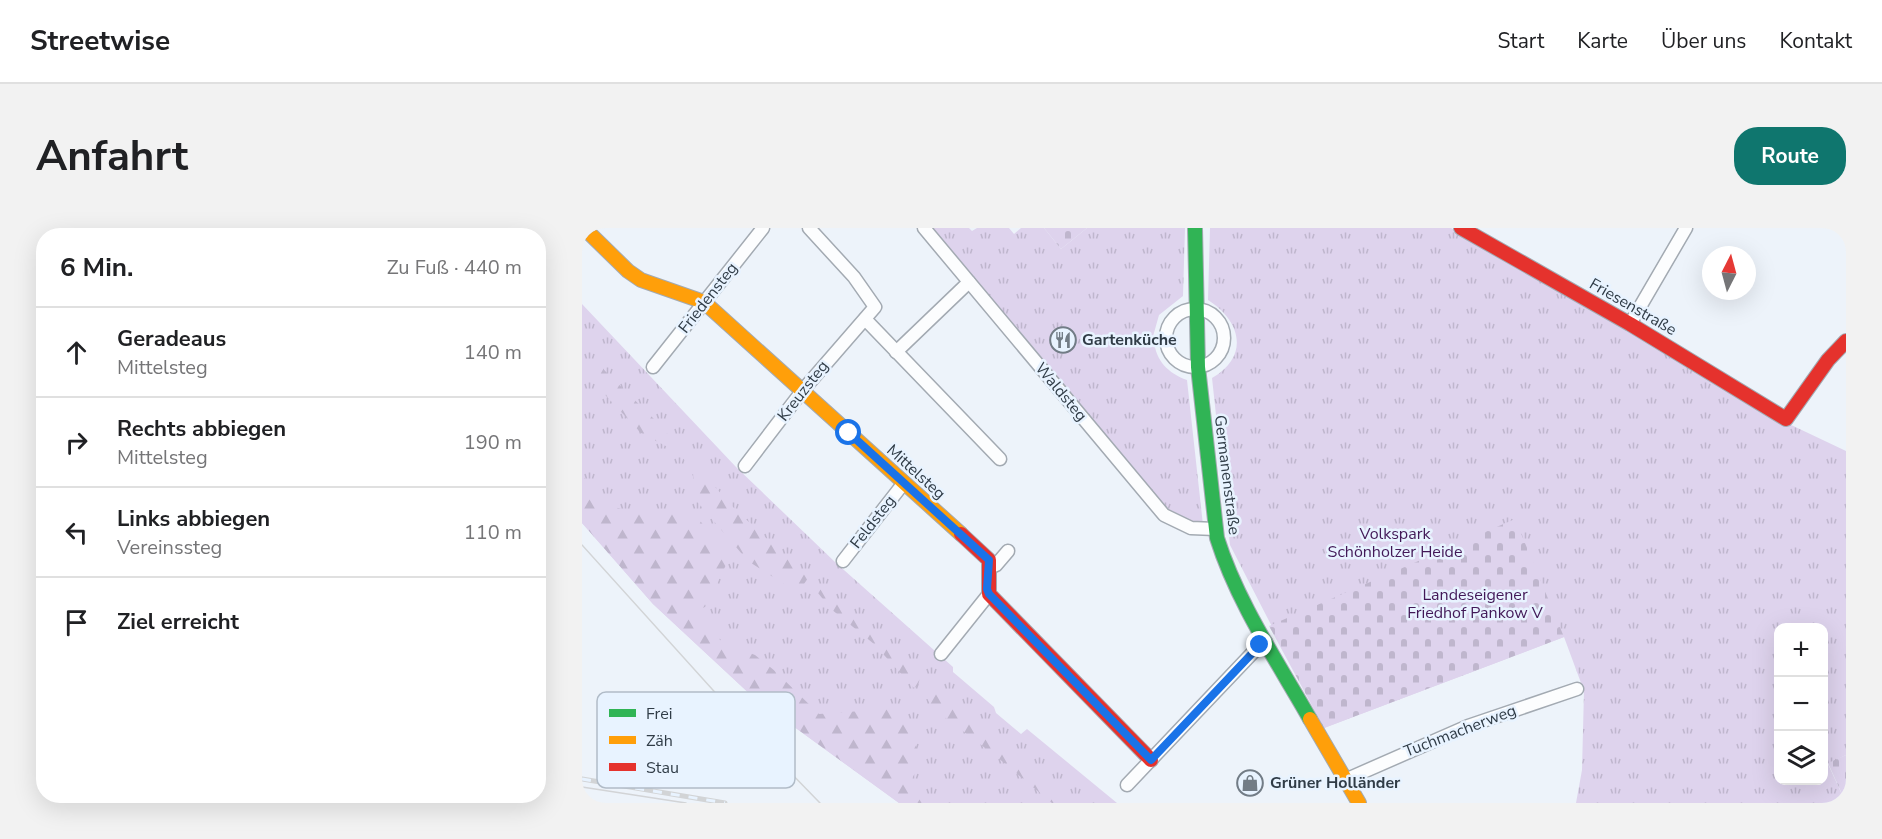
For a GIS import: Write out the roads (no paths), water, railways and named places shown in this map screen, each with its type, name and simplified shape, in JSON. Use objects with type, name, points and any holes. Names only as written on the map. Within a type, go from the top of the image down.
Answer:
[{"type":"street","name":"Mittelsteg","points":[[584,228],[628,271],[641,280],[704,302],[989,560],[989,568]]},
{"type":"street","name":"Friedensteg","points":[[653,367],[763,228]]},
{"type":"street","points":[[809,228],[875,304],[874,310],[865,319],[1000,459]]},
{"type":"street","name":"Waldsteg","points":[[924,228],[1164,514],[1191,528],[1215,529]]},
{"type":"street","name":"Germanenstraße","points":[[1195,228],[1197,367],[1215,529],[1225,564],[1266,642],[1359,803]]},
{"type":"street","name":"Friesenstraße","points":[[1461,228],[1630,324],[1786,419],[1828,360],[1846,341]]},
{"type":"street","points":[[1630,324],[1686,228]]},
{"type":"street","points":[[896,352],[969,282]]},
{"type":"street","points":[[1195,309],[1215,317],[1221,324],[1224,341],[1222,349],[1212,362],[1197,367],[1189,367],[1174,359],[1166,344],[1170,321],[1181,312],[1195,309]]},
{"type":"street","name":"Kreuzsteg","points":[[746,466],[803,390],[865,319]]},
{"type":"street","name":"Feldsteg","points":[[843,561],[903,484]]},
{"type":"street","points":[[1008,551],[996,565],[989,568],[987,589],[989,594],[1151,760]]},
{"type":"street","points":[[941,654],[989,594]]},
{"type":"street","points":[[1128,785],[1260,645],[1266,642]]},
{"type":"street","name":"Tuchmacherweg","points":[[1345,780],[1468,726],[1577,688]]},
{"type":"tram line","points":[[582,545],[715,692]]},
{"type":"tram line","points":[[795,777],[820,803]]},
{"type":"tram line","points":[[582,787],[686,803]]},
{"type":"railway","points":[[582,779],[597,782]]},
{"type":"railway","points":[[636,788],[725,803]]},
{"type":"place","name":"Gartenküche","points":[[1063,340]]},
{"type":"place","name":"Grüner Holländer","points":[[1250,783]]},
{"type":"park label","name":"Volkspark Schönholzer Heide","points":[[1395,543]]},
{"type":"park label","name":"Landeseigener Friedhof Pankow V","points":[[1475,604]]}]
